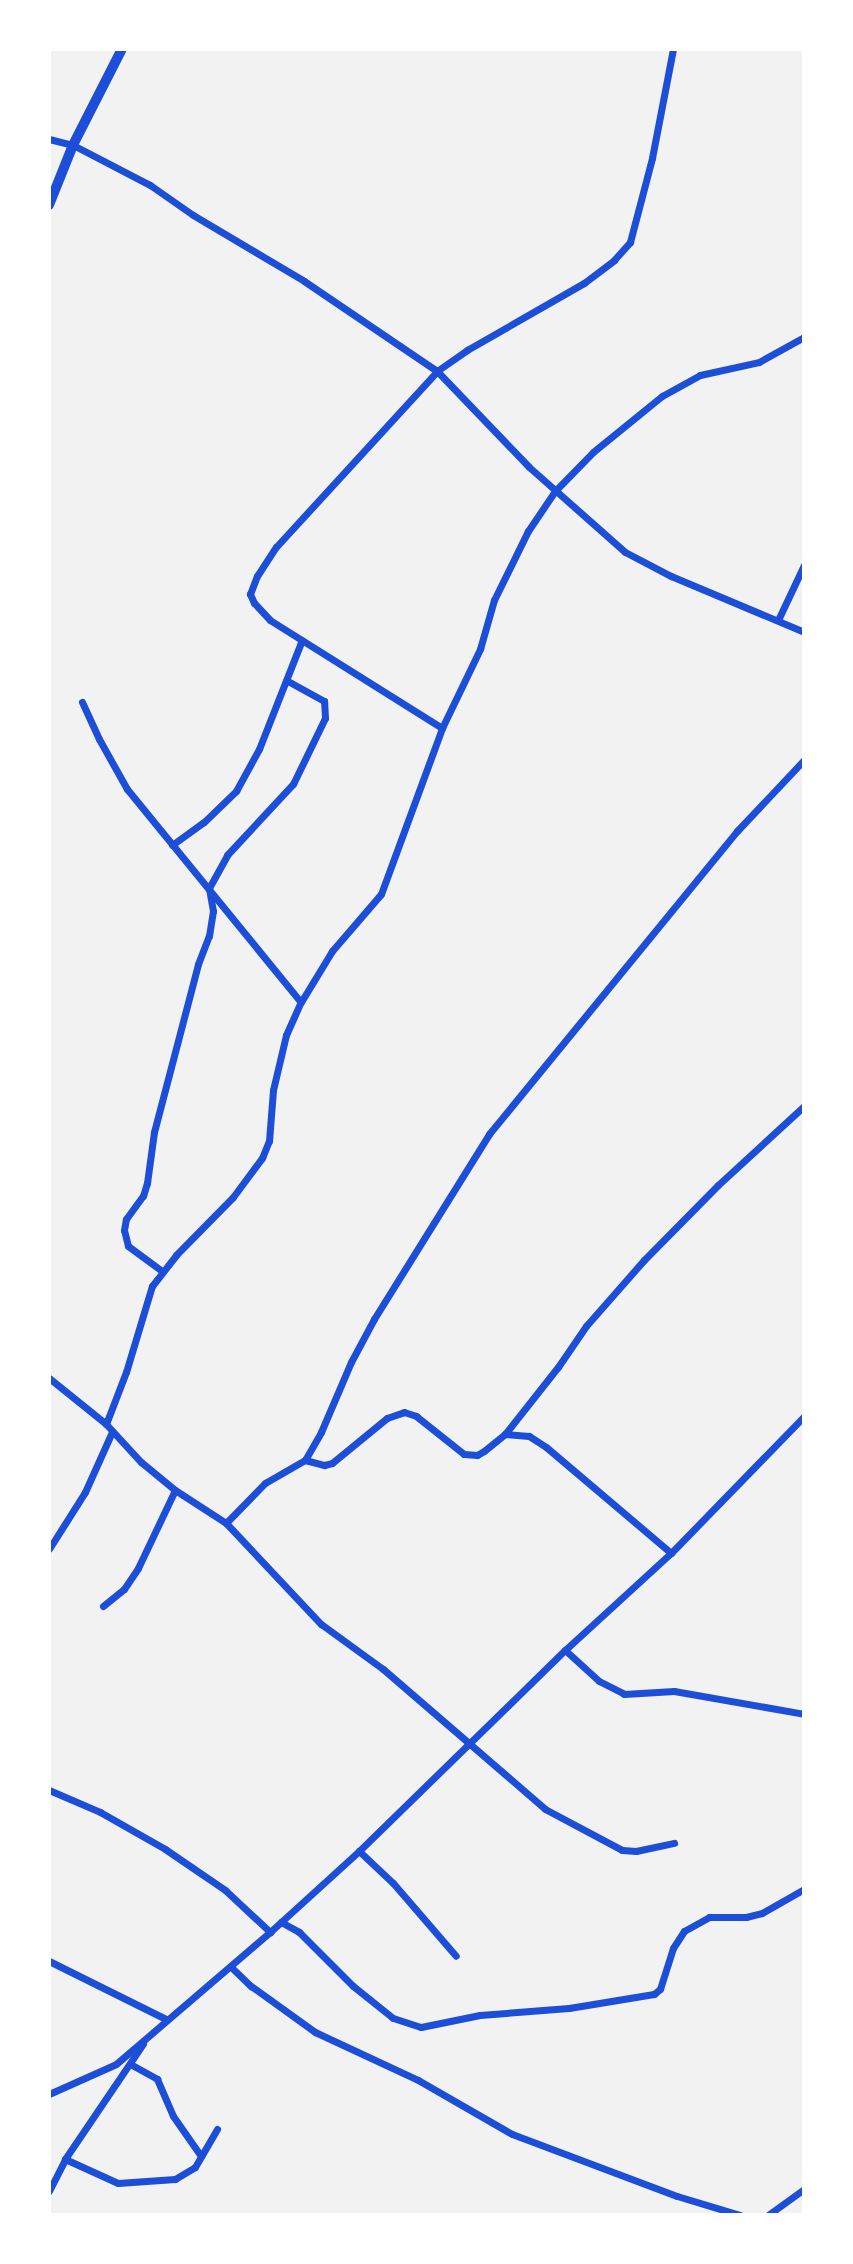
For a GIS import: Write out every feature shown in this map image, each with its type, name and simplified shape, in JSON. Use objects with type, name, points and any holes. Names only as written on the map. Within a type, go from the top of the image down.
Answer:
[{"type":"street","points":[[49,205],[73,145],[122,49]]},
{"type":"street","points":[[442,728],[270,620],[254,603],[250,594],[257,576],[276,547],[437,371],[467,349],[583,283],[614,260],[630,242],[652,158],[673,49]]},
{"type":"street","points":[[49,139],[73,145],[150,185],[192,215],[304,281],[437,371],[555,491],[585,514],[625,552],[671,576],[804,632]]},
{"type":"street","points":[[106,1424],[126,1372],[142,1314],[162,1271],[233,1197],[262,1158],[269,1141],[278,1063],[301,1003],[339,941],[381,894],[442,728],[476,659],[505,573],[555,491],[593,452],[662,396],[700,375],[759,362],[804,337]]},
{"type":"street","points":[[778,620],[804,565]]},
{"type":"street","points":[[172,845],[204,822],[236,791],[259,749],[302,640]]},
{"type":"street","points":[[162,1271],[128,1246],[124,1230],[126,1219],[143,1196],[147,1183],[154,1132],[198,964],[209,936],[213,911],[209,888],[227,855],[293,784],[325,718],[324,701],[286,680]]},
{"type":"street","points":[[82,702],[99,740],[127,789],[301,1003]]},
{"type":"street","points":[[226,1523],[265,1483],[305,1460],[321,1432],[368,1330],[479,1147],[568,1033],[634,960],[728,841],[804,760]]},
{"type":"street","points":[[305,1460],[324,1465],[332,1463],[387,1418],[404,1412],[416,1416],[464,1454],[477,1455],[505,1434],[558,1367],[586,1326],[644,1260],[718,1185],[804,1106]]},
{"type":"street","points":[[49,1378],[106,1424],[141,1462],[175,1490],[226,1523],[321,1625],[383,1669],[545,1810],[595,1839],[622,1850],[636,1851],[674,1843]]},
{"type":"street","points":[[49,2094],[107,2069],[146,2039],[270,1932],[359,1851],[565,1650],[671,1553],[804,1416]]},
{"type":"street","points":[[49,1549],[85,1492],[112,1432]]},
{"type":"street","points":[[505,1434],[529,1436],[546,1447],[671,1553]]},
{"type":"street","points":[[103,1606],[124,1589],[138,1568],[175,1490]]},
{"type":"street","points":[[565,1650],[598,1681],[624,1694],[674,1691],[804,1714]]},
{"type":"street","points":[[49,1790],[100,1812],[176,1856],[225,1890],[270,1932]]},
{"type":"street","points":[[359,1851],[393,1883],[456,1956]]},
{"type":"street","points":[[281,1922],[299,1932],[353,1986],[393,2018],[421,2027],[480,2015],[569,2008],[654,1994],[660,1989],[673,1948],[684,1931],[709,1917],[746,1917],[762,1913],[804,1889]]},
{"type":"street","points":[[49,1961],[166,2019]]},
{"type":"street","points":[[231,1967],[251,1986],[315,2032],[418,2080],[512,2134],[677,2196],[740,2215]]},
{"type":"street","points":[[49,2191],[65,2159],[132,2065],[146,2039]]},
{"type":"street","points":[[132,2065],[157,2079],[173,2116],[201,2156]]},
{"type":"street","points":[[65,2159],[118,2183],[175,2179],[195,2167],[217,2129]]},
{"type":"street","points":[[772,2214],[804,2189]]}]
